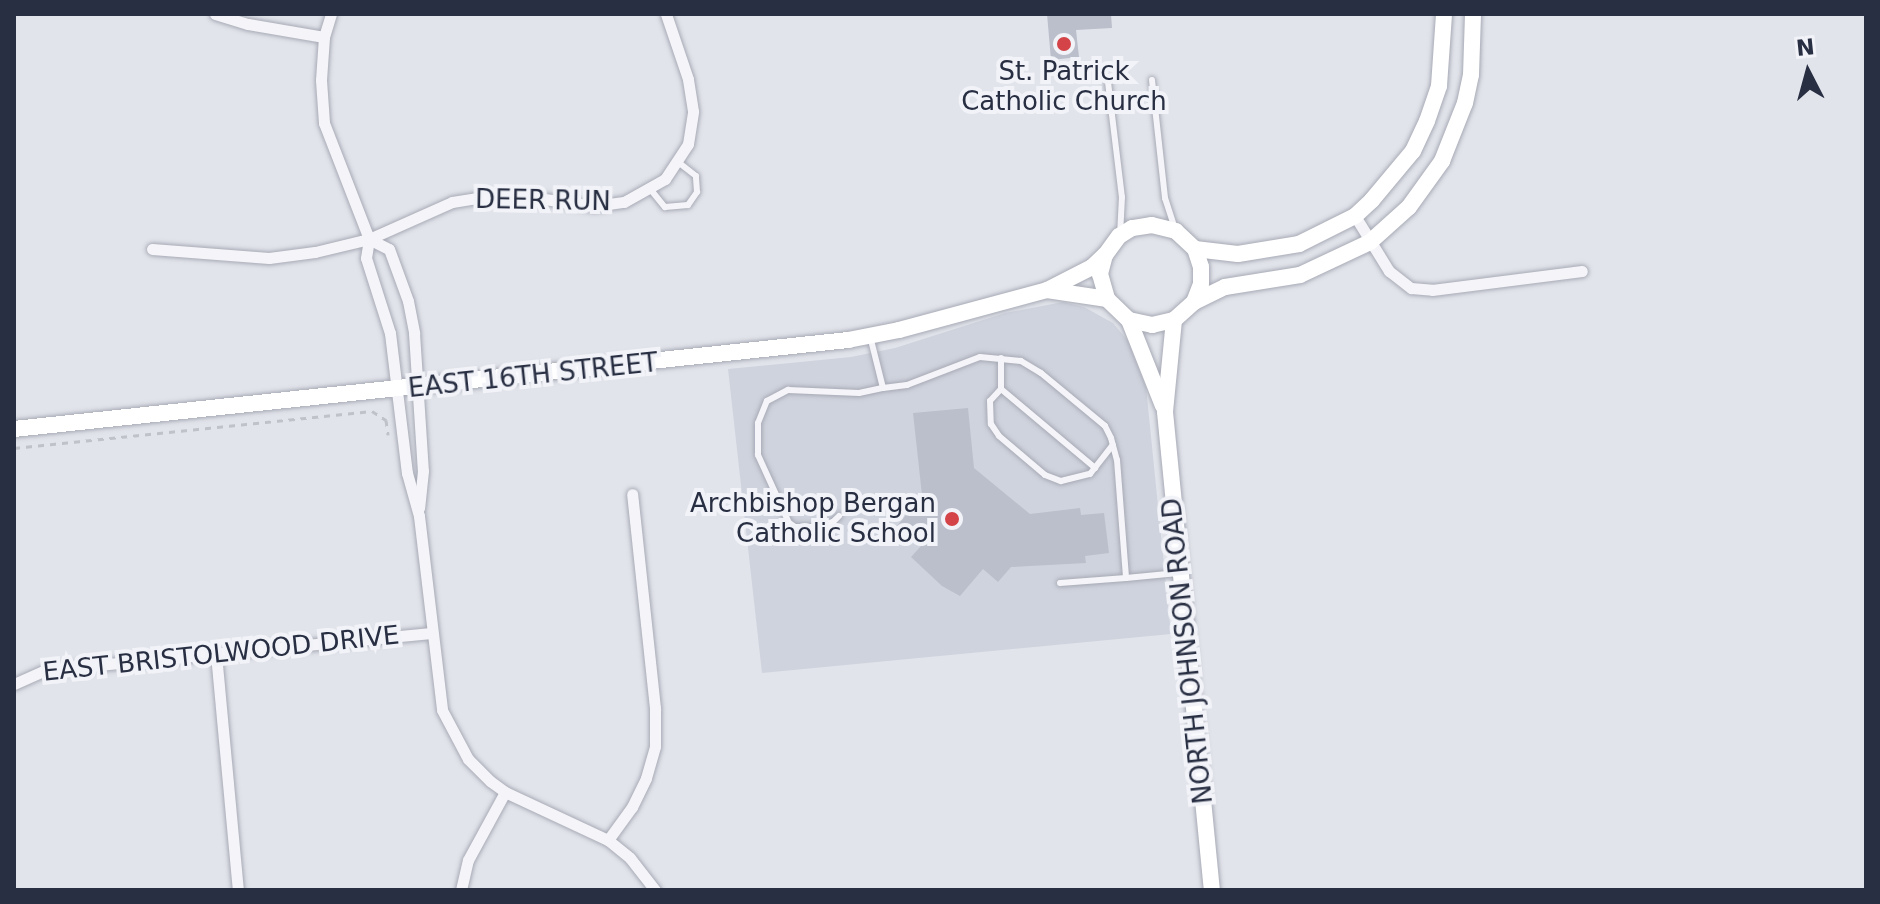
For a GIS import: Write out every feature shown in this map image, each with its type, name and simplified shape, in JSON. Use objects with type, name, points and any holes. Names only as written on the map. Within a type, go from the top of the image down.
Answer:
[{"type":"main road","points":[[1444,14],[1439,86],[1427,121],[1413,151],[1390,181],[1355,216],[1299,244],[1265,251],[1213,254],[1195,249],[1176,231],[1152,225],[1132,228],[1119,236],[1105,255],[1100,274],[1107,299],[1129,320],[1152,325],[1174,320],[1194,302],[1225,287],[1300,275],[1370,242],[1409,207],[1442,161],[1465,103],[1471,75],[1473,14]]},
{"type":"main road","points":[[1194,302],[1201,284],[1201,267],[1195,249]]},
{"type":"main road","name":"EAST 16TH STREET","points":[[14,429],[398,391],[870,336],[1047,290],[1092,267],[1105,255]]},
{"type":"main road","name":"EAST 16TH STREET","points":[[1047,290],[1107,299]]},
{"type":"main road","name":"NORTH JOHNSON ROAD","points":[[1129,320],[1165,412]]},
{"type":"main road","name":"NORTH JOHNSON ROAD","points":[[1174,320],[1165,412],[1212,890]]},
{"type":"street","points":[[215,14],[248,24],[324,37]]},
{"type":"street","points":[[331,14],[324,37],[321,80],[324,123],[369,239],[366,258],[390,333],[407,473],[419,516],[438,698],[453,735],[468,759],[505,792],[608,840],[630,858],[655,890]]},
{"type":"street","name":"DEER RUN","points":[[152,249],[269,258],[315,252],[369,239],[452,202],[491,196],[530,197],[594,206],[624,202],[651,190],[678,162],[688,144],[693,111],[688,79],[666,14]]},
{"type":"street","points":[[1355,216],[1389,271],[1411,288],[1432,290],[1582,271]]},
{"type":"street","points":[[369,239],[389,249],[408,301],[414,333],[423,471],[419,516]]},
{"type":"street","points":[[608,840],[632,807],[646,778],[655,746],[655,708],[632,494]]},
{"type":"street","name":"EAST BRISTOLWOOD DRIVE","points":[[14,684],[46,670],[431,633]]},
{"type":"street","points":[[216,654],[238,890]]},
{"type":"street","points":[[461,890],[468,860],[505,792]]},
{"type":"lane","points":[[1152,80],[1165,198],[1176,231]]},
{"type":"lane","points":[[1108,82],[1122,197],[1119,236]]},
{"type":"lane","points":[[651,190],[659,203],[673,209],[694,199],[696,176],[678,162]]},
{"type":"lane","points":[[870,336],[883,388]]},
{"type":"lane","points":[[839,516],[833,522],[814,527],[795,527],[789,523],[758,455],[756,437],[767,401],[788,390],[859,393],[921,381],[980,357],[1021,361],[1041,373],[1105,426],[1113,445],[1120,485],[1126,578]]},
{"type":"lane","points":[[1001,358],[1001,389],[990,401],[991,424],[999,436],[1045,475],[1072,481],[1090,474],[1113,445]]},
{"type":"lane","points":[[1001,389],[1095,468]]},
{"type":"lane","points":[[1060,583],[1180,572]]},
{"type":"path","points":[[14,448],[372,411],[386,420],[390,447]]},
{"type":"shaded area","name":"Archbishop Bergan Catholic School","points":[[1063,302],[1084,307],[1113,323],[1128,341],[1146,387],[1171,634],[762,673],[728,369],[851,357],[895,348],[1005,313]]},
{"type":"building","name":"St. Patrick Catholic Church","points":[[1047,14],[1111,14],[1112,28],[1076,30],[1079,57],[1051,60]]},
{"type":"building","name":"Archbishop Bergan Catholic School","points":[[968,408],[974,468],[1030,514],[1080,508],[1081,515],[1104,513],[1109,553],[1085,556],[1086,563],[1011,567],[998,582],[983,569],[960,596],[942,586],[911,557],[921,546],[897,526],[922,495],[913,413]]},
{"type":"place","name":"St. Patrick Catholic Church","points":[[1064,44]]},
{"type":"place","name":"Archbishop Bergan Catholic School","points":[[952,519]]}]
